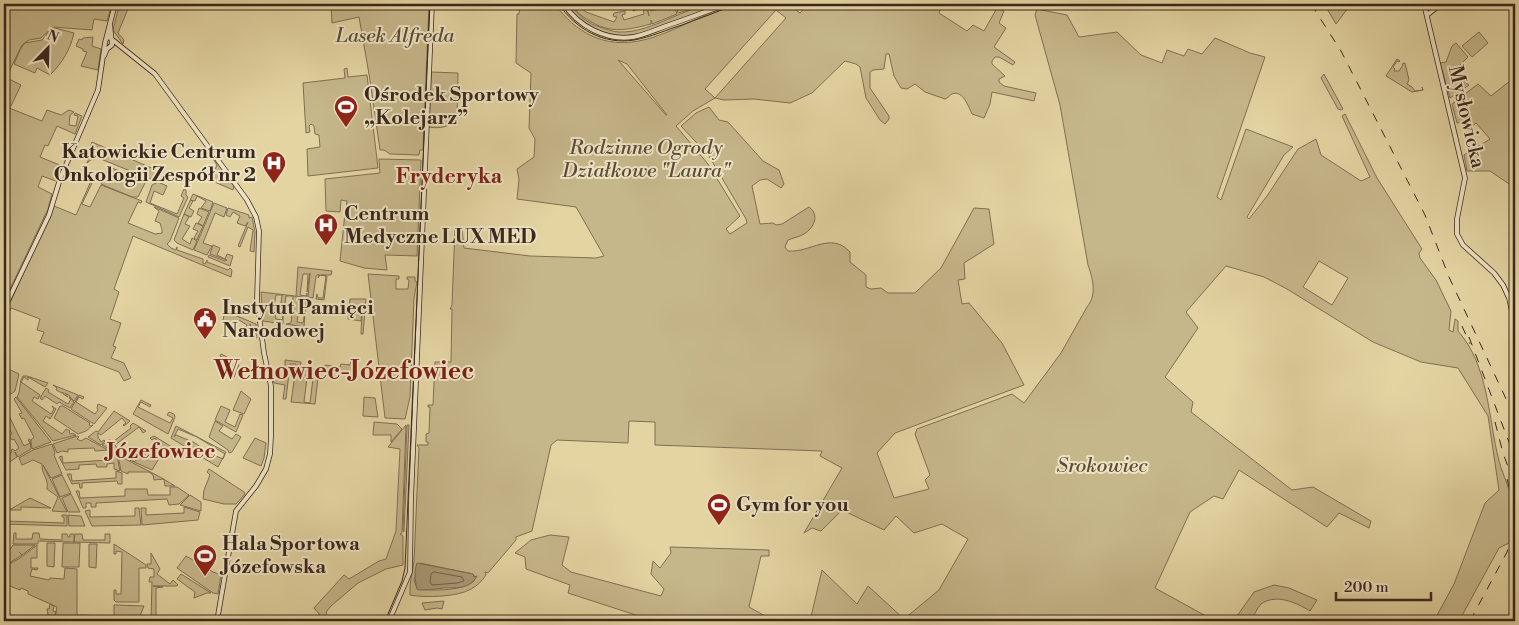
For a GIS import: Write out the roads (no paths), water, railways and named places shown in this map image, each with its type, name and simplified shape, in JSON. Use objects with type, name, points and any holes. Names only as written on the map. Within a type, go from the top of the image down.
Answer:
[{"type":"street","points":[[115,4],[108,27],[107,45],[118,45]]},
{"type":"street","points":[[389,621],[409,577],[410,566],[411,499],[432,4]]},
{"type":"street","points":[[564,4],[577,19],[590,28],[608,36],[626,37],[640,35],[727,4]]},
{"type":"street","points":[[1424,4],[1427,14],[1441,4]]},
{"type":"street","name":"Mysłowicka","points":[[1427,14],[1465,178],[1457,219],[1457,234],[1463,245],[1494,273],[1504,285],[1515,325]]},
{"type":"street","points":[[108,39],[155,74],[247,200],[258,222],[257,291],[262,340],[271,386],[270,454],[261,477],[236,511],[217,621]]},
{"type":"street","points":[[4,309],[49,215],[60,179],[98,90],[108,39]]},
{"type":"street","points":[[104,58],[107,49],[111,45]]},
{"type":"water","points":[[417,563],[473,574],[474,577],[477,576],[471,583],[463,587],[419,590],[417,589],[415,579]]},
{"type":"tram line","points":[[385,621],[402,581],[405,568],[430,4]]},
{"type":"tram line","points":[[559,4],[573,21],[582,28],[601,37],[623,41],[652,35],[736,4]]},
{"type":"railway","points":[[1311,4],[1341,51],[1425,215],[1449,277],[1515,418]]},
{"type":"railway","points":[[1462,326],[1470,344]]},
{"type":"railway","points":[[1469,337],[1515,458]]},
{"type":"railway","points":[[1495,422],[1503,453],[1515,486]]},
{"type":"railway","points":[[1507,479],[1515,510]]},
{"type":"railway","points":[[1470,621],[1507,552],[1515,524]]},
{"type":"place","name":"Ośrodek Sportowy „Kolejarz”","points":[[346,128]]},
{"type":"place","name":"Katowickie Centrum Onkologii Zespół nr 2","points":[[274,184]]},
{"type":"place","name":"Centrum Medyczne LUX MED","points":[[326,246]]},
{"type":"place","name":"Instytut Pamięci Narodowej","points":[[205,340]]},
{"type":"place","name":"Gym for you","points":[[719,526]]},
{"type":"place","name":"Hala Sportowa Józefowska","points":[[205,577]]},
{"type":"district","name":"Fryderyka","points":[[449,177]]},
{"type":"district","name":"Wełnowiec-Józefowiec","points":[[344,371]]},
{"type":"district","name":"Józefowiec","points":[[161,451]]},
{"type":"park label","name":"Lasek Alfreda","points":[[395,36]]},
{"type":"park label","name":"Rodzinne Ogrody Działkowe \"Laura\"","points":[[646,160]]},
{"type":"park label","name":"Srokowiec","points":[[1102,466]]}]
